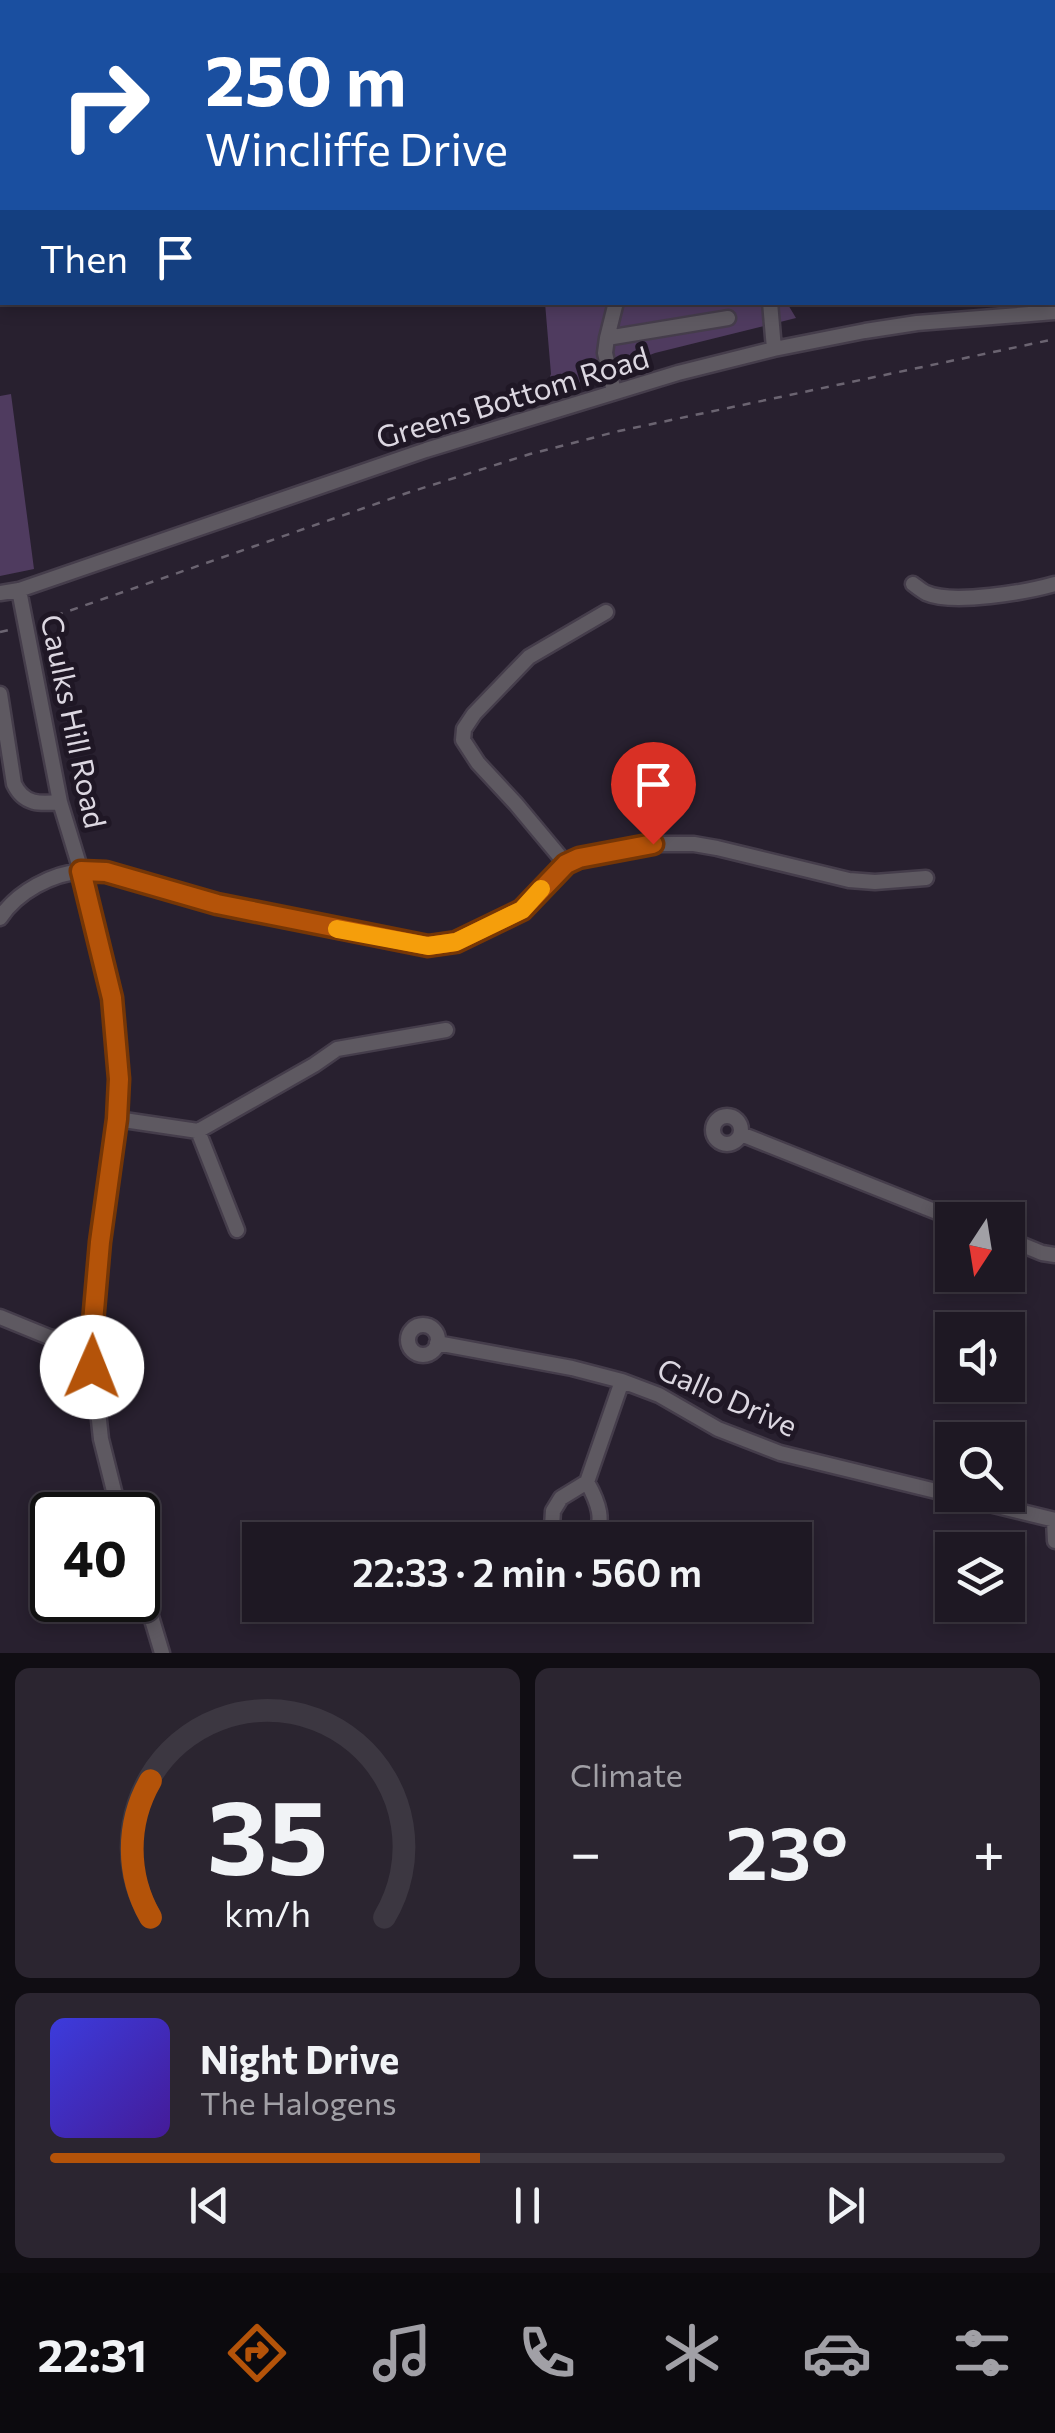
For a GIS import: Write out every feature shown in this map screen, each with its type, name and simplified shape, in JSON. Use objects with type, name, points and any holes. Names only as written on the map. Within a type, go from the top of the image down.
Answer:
[{"type":"street","points":[[614,392],[606,338],[615,305]]},
{"type":"street","points":[[770,305],[774,349]]},
{"type":"street","name":"Greens Bottom Road","points":[[0,591],[18,590],[426,450],[678,373],[774,349],[917,323],[1055,312]]},
{"type":"street","points":[[606,338],[728,318]]},
{"type":"street","points":[[913,584],[926,593],[947,597],[1008,594],[1055,584]]},
{"type":"street","name":"Caulks Hill Road","points":[[18,590],[60,802],[112,998],[119,1079],[117,1119],[103,1207],[91,1345],[101,1439],[114,1492]]},
{"type":"street","points":[[566,864],[478,763],[463,740],[464,729],[529,658],[606,612]]},
{"type":"street","points":[[0,694],[18,792],[28,802],[60,802]]},
{"type":"street","points":[[0,918],[8,905],[47,879],[81,871],[106,872],[217,904],[428,946],[456,942],[522,910],[566,864],[579,858],[653,844],[694,844],[849,880],[926,878]]},
{"type":"street","points":[[117,1119],[198,1131],[337,1049],[446,1030]]},
{"type":"street","points":[[198,1131],[237,1230]]},
{"type":"street","points":[[742,1134],[935,1211]]},
{"type":"street","points":[[1025,1245],[1055,1255]]},
{"type":"street","points":[[0,1317],[49,1336],[91,1345]]},
{"type":"street","name":"Gallo Drive","points":[[437,1343],[622,1381],[658,1395],[733,1435],[780,1452],[1054,1520],[1055,1541]]},
{"type":"street","points":[[552,1522],[553,1511],[561,1498],[587,1482],[622,1381]]},
{"type":"street","points":[[587,1482],[596,1498],[600,1522]]},
{"type":"street","points":[[153,1622],[162,1653]]},
{"type":"path","points":[[0,632],[530,454],[1055,338]]},
{"type":"shaded area","points":[[545,305],[788,305],[796,318],[655,353],[542,397],[551,374]]},
{"type":"shaded area","points":[[11,394],[34,569],[0,576],[0,396]]},
{"type":"slow traffic","points":[[337,929],[428,946],[456,942],[522,910],[541,889]]},
{"type":"route","points":[[92,1367],[103,1207],[119,1079],[112,998],[81,871],[106,872],[217,904],[428,946],[456,942],[522,910],[566,864],[579,858],[653,844]]}]
